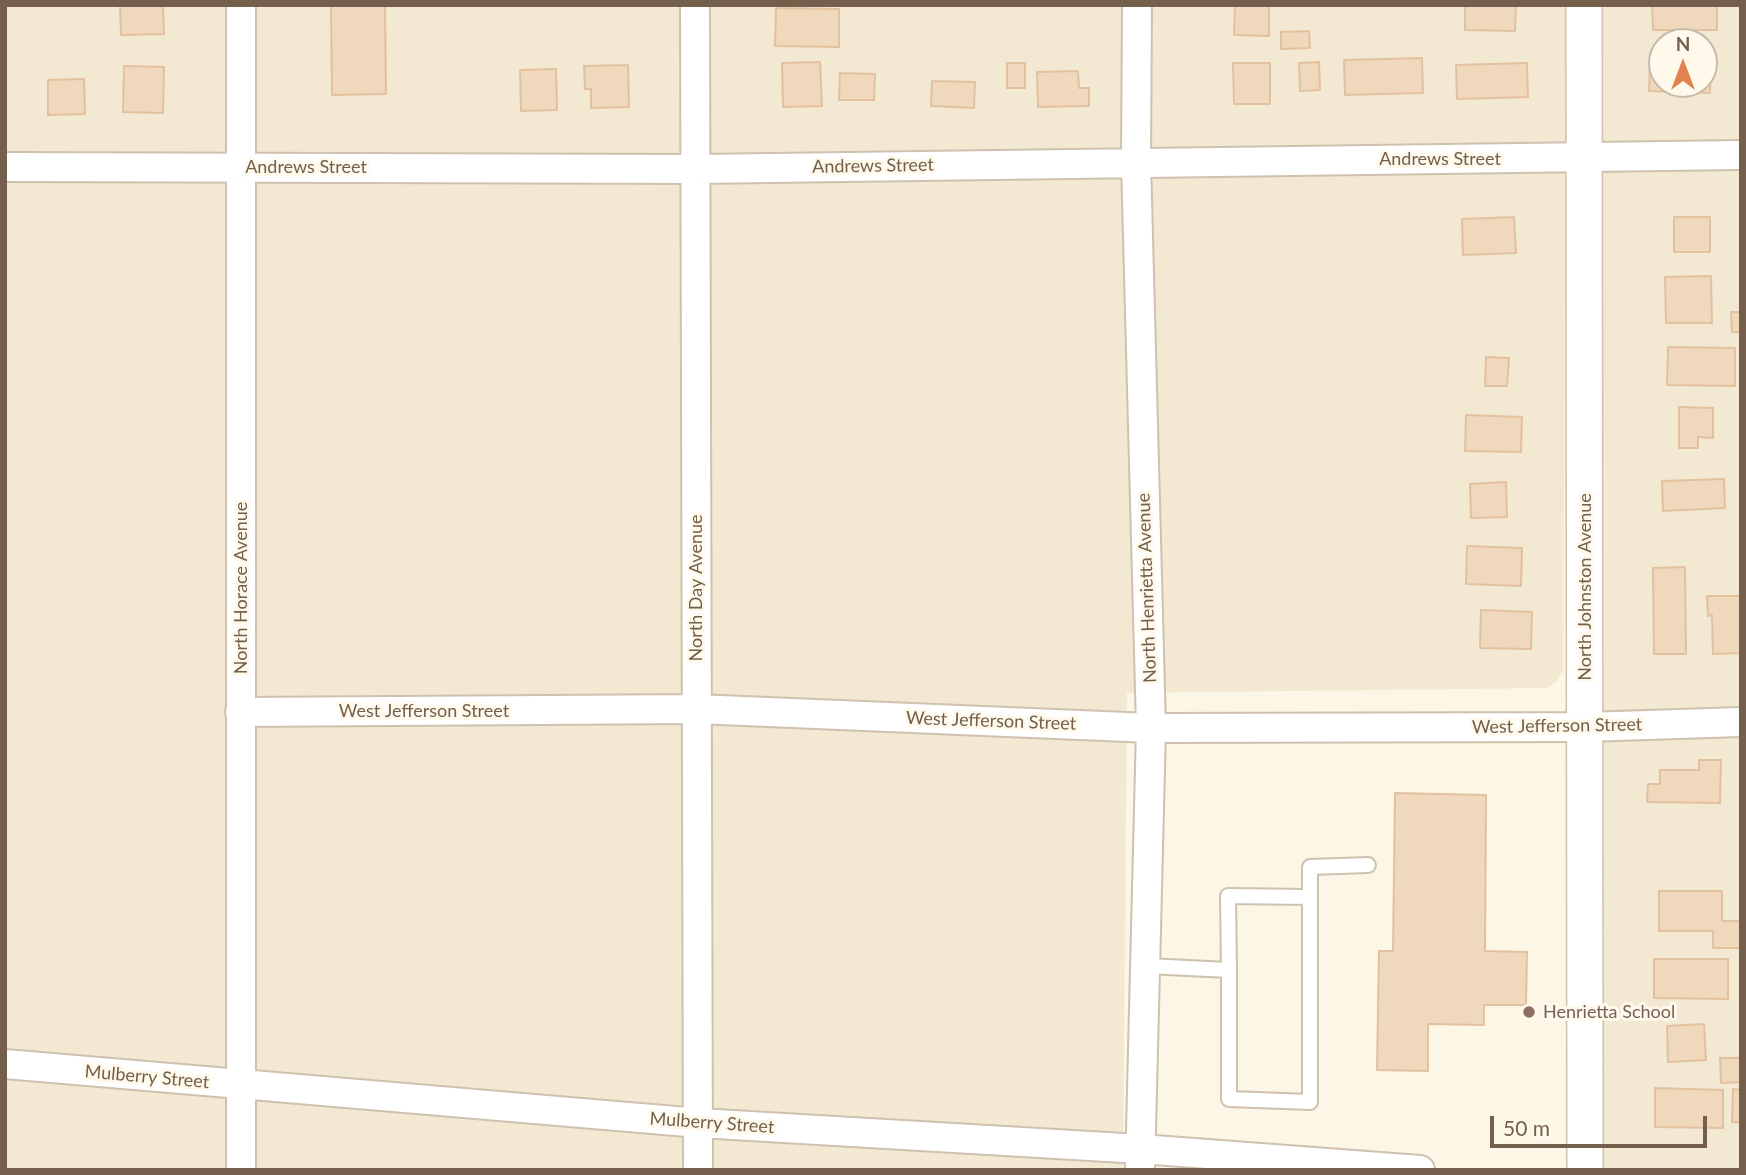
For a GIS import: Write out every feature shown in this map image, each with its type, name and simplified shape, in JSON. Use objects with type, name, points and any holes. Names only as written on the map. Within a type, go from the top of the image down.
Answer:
[{"type":"street","name":"North Horace Avenue","points":[[241,1170],[242,5]]},
{"type":"street","name":"North Day Avenue","points":[[695,5],[698,1170]]},
{"type":"street","name":"North Henrietta Avenue","points":[[1138,5],[1136,161],[1151,728],[1141,1159]]},
{"type":"street","name":"North Johnston Avenue","points":[[1584,5],[1585,1170]]},
{"type":"street","name":"Andrews Street","points":[[5,167],[697,169],[1136,161],[1741,155]]},
{"type":"street","name":"West Jefferson Street","points":[[240,712],[696,709],[1151,728],[1586,727],[1741,722]]},
{"type":"street","name":"Mulberry Street","points":[[5,1064],[242,1086],[1141,1159],[1420,1170]]},
{"type":"lane","points":[[1310,897],[1228,896],[1228,1099],[1310,1102],[1310,897],[1310,867],[1368,865]]},
{"type":"lane","points":[[1146,966],[1228,970]]},
{"type":"shaded area","points":[[5,5],[1567,5],[1563,670],[1557,681],[1547,688],[1127,693],[1123,1167],[1161,1170],[5,1170]]},
{"type":"shaded area","points":[[1603,5],[1741,5],[1741,1170],[1602,1170]]},
{"type":"building","points":[[120,5],[163,5],[164,34],[121,35]]},
{"type":"building","points":[[385,5],[386,94],[332,95],[331,6]]},
{"type":"building","points":[[1235,5],[1269,5],[1269,36],[1234,35]]},
{"type":"building","points":[[1465,5],[1516,5],[1515,31],[1465,30]]},
{"type":"building","points":[[1652,5],[1717,5],[1717,28],[1653,28]]},
{"type":"building","points":[[776,8],[839,9],[839,47],[775,46]]},
{"type":"building","points":[[1309,31],[1310,48],[1281,49],[1281,32]]},
{"type":"building","points":[[1422,58],[1423,93],[1345,95],[1344,60]]},
{"type":"building","points":[[820,62],[822,106],[783,107],[782,63]]},
{"type":"building","points":[[1319,62],[1320,90],[1300,91],[1299,63]]},
{"type":"building","points":[[1007,63],[1025,63],[1025,88],[1007,88]]},
{"type":"building","points":[[1233,63],[1270,63],[1270,104],[1234,104]]},
{"type":"building","points":[[1527,63],[1528,97],[1457,99],[1456,65]]},
{"type":"building","points":[[628,65],[629,107],[591,108],[591,89],[585,89],[584,66]]},
{"type":"building","points":[[124,66],[164,67],[163,113],[123,112]]},
{"type":"building","points":[[556,69],[557,110],[521,111],[520,70]]},
{"type":"building","points":[[1078,71],[1079,88],[1089,88],[1089,106],[1038,107],[1037,72]]},
{"type":"building","points":[[840,73],[875,74],[874,100],[839,100]]},
{"type":"building","points":[[84,79],[85,114],[48,115],[48,80]]},
{"type":"building","points":[[932,81],[975,82],[974,108],[931,106]]},
{"type":"building","points":[[1514,217],[1516,253],[1463,255],[1462,219]]},
{"type":"building","points":[[1674,217],[1710,217],[1710,252],[1674,252]]},
{"type":"building","points":[[1711,276],[1712,323],[1666,323],[1665,277]]},
{"type":"building","points":[[1731,312],[1741,312],[1741,332],[1732,332]]},
{"type":"building","points":[[1668,347],[1735,348],[1735,386],[1667,385]]},
{"type":"building","points":[[1486,357],[1509,358],[1507,386],[1485,386]]},
{"type":"building","points":[[1679,407],[1713,408],[1713,438],[1698,437],[1698,448],[1679,448]]},
{"type":"building","points":[[1466,415],[1522,417],[1521,452],[1465,451]]},
{"type":"building","points":[[1724,479],[1725,508],[1663,511],[1662,481]]},
{"type":"building","points":[[1506,482],[1507,517],[1471,518],[1470,484]]},
{"type":"building","points":[[1467,546],[1522,548],[1521,586],[1466,584]]},
{"type":"building","points":[[1685,567],[1686,654],[1654,654],[1653,568]]},
{"type":"building","points":[[1707,596],[1741,596],[1741,653],[1713,654],[1712,615],[1708,616]]},
{"type":"building","points":[[1481,610],[1532,612],[1531,649],[1480,648]]},
{"type":"building","points":[[1699,760],[1721,760],[1720,803],[1647,802],[1648,784],[1660,784],[1660,770],[1699,770]]},
{"type":"building","points":[[1395,793],[1486,795],[1485,951],[1527,952],[1526,1005],[1484,1005],[1484,1025],[1428,1024],[1428,1071],[1377,1070],[1379,951],[1393,951]]},
{"type":"building","points":[[1659,891],[1722,891],[1722,921],[1741,921],[1741,948],[1713,948],[1713,931],[1659,931]]},
{"type":"building","points":[[1654,959],[1728,959],[1728,999],[1654,998]]},
{"type":"building","points":[[1704,1024],[1706,1060],[1668,1062],[1667,1026]]},
{"type":"building","points":[[1720,1058],[1741,1058],[1741,1082],[1721,1083]]},
{"type":"building","points":[[1655,1088],[1723,1090],[1723,1128],[1655,1127]]},
{"type":"building","points":[[1733,1089],[1741,1090],[1741,1122],[1732,1122]]},
{"type":"place","name":"Henrietta School","points":[[1529,1012]]}]
